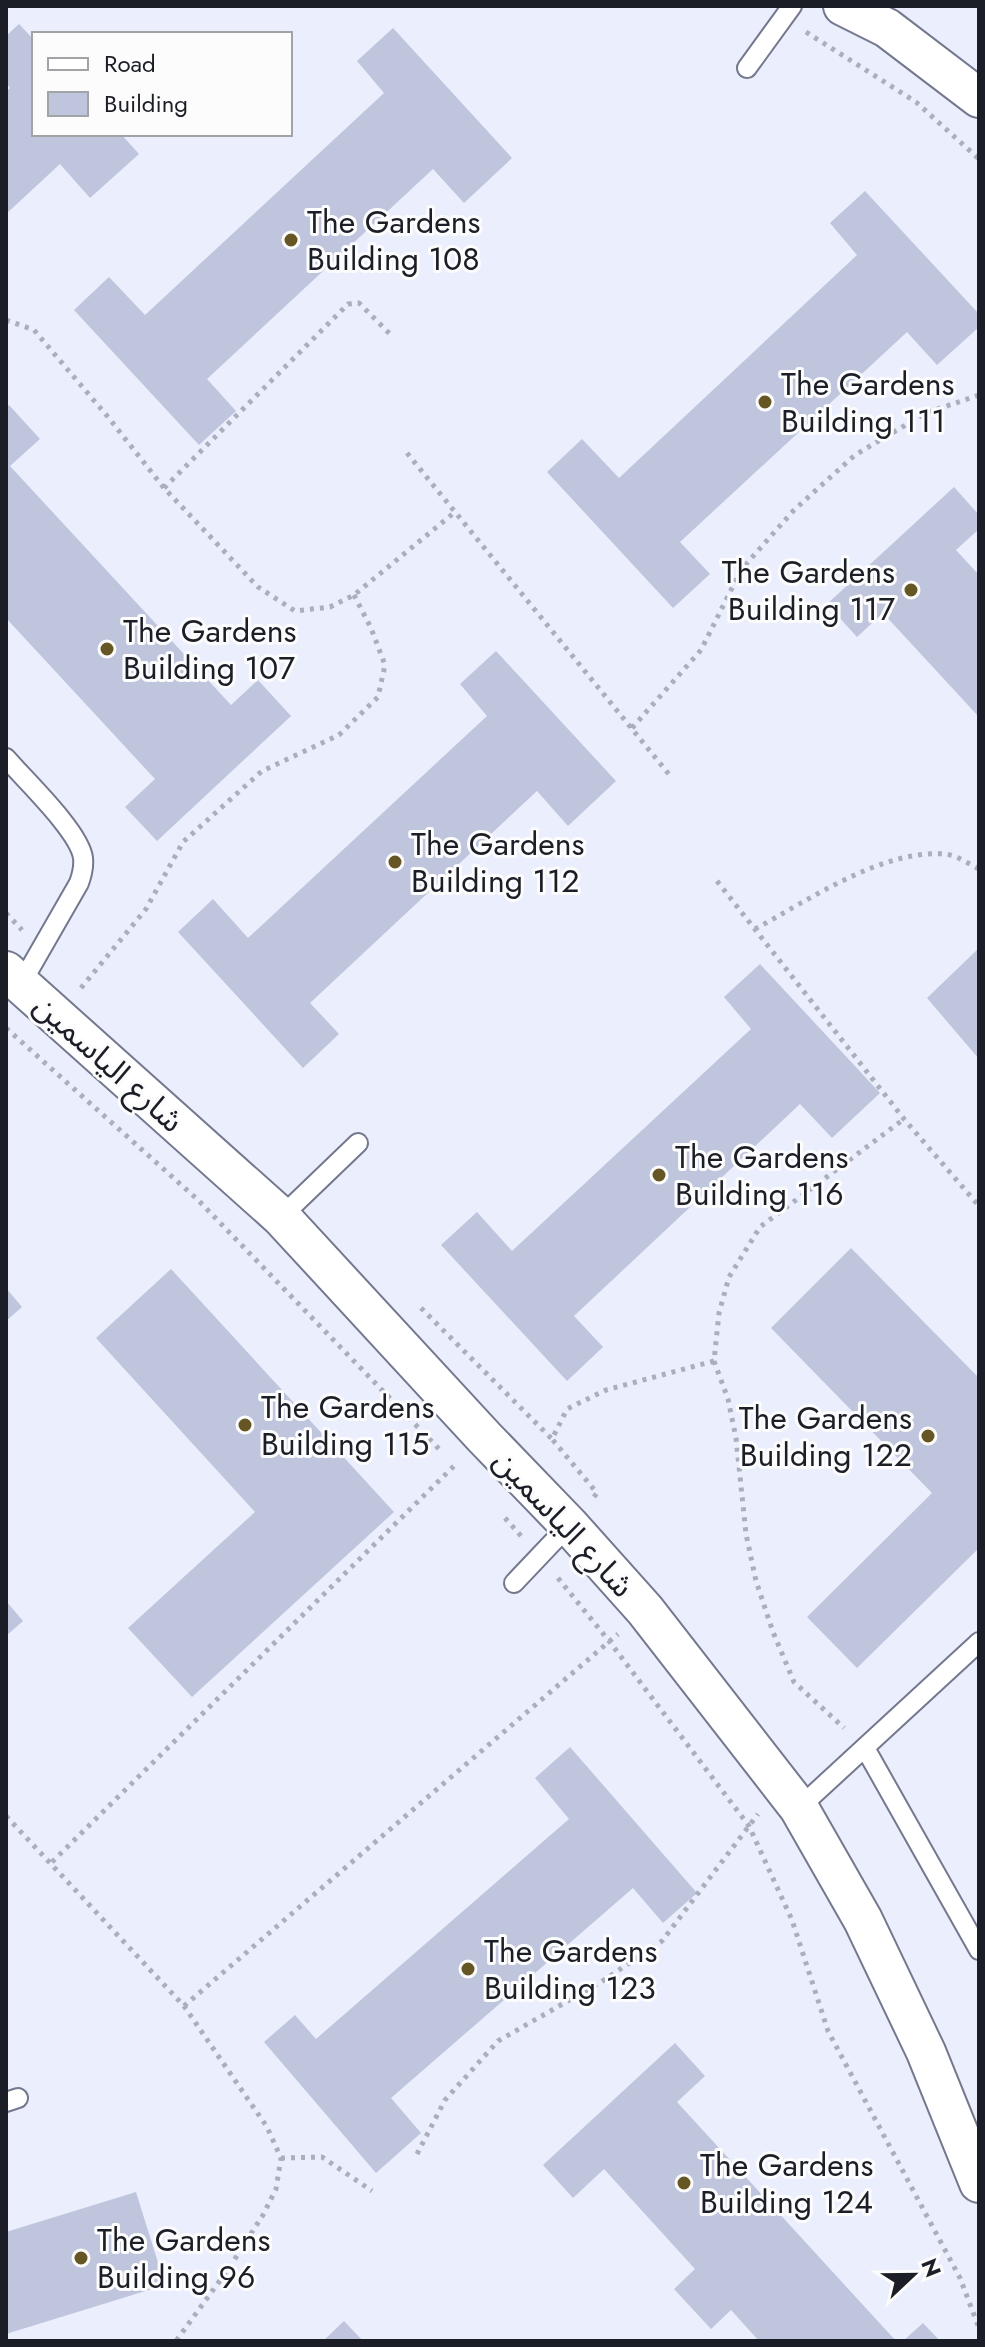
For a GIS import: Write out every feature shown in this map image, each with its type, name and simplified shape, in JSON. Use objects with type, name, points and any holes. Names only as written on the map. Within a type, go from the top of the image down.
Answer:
[{"type":"street","points":[[843,6],[887,28],[979,98]]},
{"type":"street","name":"شارع الياسمين","points":[[13,977],[281,1217],[645,1610],[790,1795],[863,1920],[926,2052],[979,2183]]},
{"type":"lane","points":[[747,68],[788,12]]},
{"type":"lane","points":[[6,758],[76,837],[83,856],[79,883],[13,977]]},
{"type":"lane","points":[[281,1217],[358,1143]]},
{"type":"lane","points":[[514,1583],[569,1525]]},
{"type":"lane","points":[[790,1795],[865,1748],[979,1642]]},
{"type":"lane","points":[[865,1748],[979,1950]]},
{"type":"path","points":[[788,12],[916,102],[979,159]]},
{"type":"path","points":[[164,488],[348,304],[359,303],[391,335]]},
{"type":"path","points":[[6,320],[34,330],[164,488],[258,587],[295,611],[330,607],[354,595],[455,512]]},
{"type":"path","points":[[632,728],[701,650],[741,570],[794,510],[855,455],[926,413],[979,395]]},
{"type":"path","points":[[407,453],[672,778]]},
{"type":"path","points":[[58,1017],[146,909],[183,842],[262,771],[339,735],[378,697],[385,665],[354,595]]},
{"type":"path","points":[[755,929],[870,868],[905,855],[948,854],[979,869]]},
{"type":"path","points":[[717,881],[904,1119],[979,1206]]},
{"type":"path","points":[[6,1028],[197,1199],[455,1466]]},
{"type":"path","points":[[865,1748],[794,1682],[773,1632],[756,1581],[746,1534],[736,1438],[728,1399],[714,1361],[719,1313],[729,1277],[760,1227],[904,1119]]},
{"type":"path","points":[[569,1525],[597,1493],[552,1439],[567,1409],[606,1390],[714,1361]]},
{"type":"path","points":[[52,1862],[484,1437]]},
{"type":"path","points":[[497,1511],[540,1556],[609,1641],[749,1826],[792,1920],[828,2031],[960,2278],[979,2328]]},
{"type":"path","points":[[184,2006],[645,1610]]},
{"type":"path","points":[[417,2154],[445,2100],[498,2041],[601,1982],[662,1941],[749,1826],[790,1795]]},
{"type":"path","points":[[6,1816],[184,2006],[267,2127],[281,2158],[276,2189],[263,2215],[176,2341]]},
{"type":"path","points":[[281,2158],[322,2157],[372,2191]]},
{"type":"building","points":[[19,24],[32,38],[32,136],[123,136],[139,154],[90,198],[60,164],[6,214],[6,92],[10,88],[6,83],[6,36]]},
{"type":"building","name":"The Gardens Building 108","points":[[393,28],[512,158],[464,203],[433,169],[207,379],[236,411],[199,445],[74,310],[109,277],[145,315],[384,93],[357,61]]},
{"type":"building","name":"The Gardens Building 111","points":[[865,191],[979,314],[979,327],[937,365],[907,332],[680,542],[710,574],[673,608],[547,472],[582,439],[619,478],[857,255],[830,223]]},
{"type":"building","name":"The Gardens Building 107","points":[[9,405],[40,439],[10,466],[231,705],[258,680],[291,716],[157,841],[125,807],[155,779],[6,618],[6,408]]},
{"type":"building","name":"The Gardens Building 117","points":[[954,487],[979,515],[979,529],[956,550],[979,575],[979,717],[883,613],[857,637],[827,604]]},
{"type":"building","name":"The Gardens Building 112","points":[[496,651],[616,781],[568,826],[537,791],[310,1003],[339,1034],[303,1068],[178,932],[213,899],[248,938],[487,716],[460,684]]},
{"type":"building","points":[[979,948],[979,1059],[927,998]]},
{"type":"building","name":"The Gardens Building 116","points":[[760,964],[880,1093],[832,1138],[800,1104],[574,1316],[603,1347],[567,1381],[441,1245],[477,1212],[512,1251],[751,1029],[724,997]]},
{"type":"building","name":"The Gardens Building 122","points":[[851,1248],[979,1378],[979,1548],[857,1668],[807,1617],[932,1493],[771,1328]]},
{"type":"building","name":"The Gardens Building 115","points":[[171,1269],[394,1512],[192,1697],[128,1628],[255,1512],[96,1338]]},
{"type":"building","points":[[6,1288],[22,1307],[6,1321]]},
{"type":"building","points":[[6,1601],[23,1621],[6,1636]]},
{"type":"building","name":"The Gardens Building 123","points":[[570,1747],[697,1893],[663,1923],[633,1888],[391,2098],[421,2133],[376,2173],[264,2042],[295,2015],[316,2039],[569,1819],[535,1778]]},
{"type":"building","name":"The Gardens Building 124","points":[[675,2043],[705,2076],[677,2102],[896,2341],[759,2341],[731,2310],[711,2329],[674,2289],[695,2269],[604,2169],[573,2198],[543,2165]]},
{"type":"building","name":"The Gardens Building 96","points":[[136,2192],[165,2285],[6,2334],[6,2232]]},
{"type":"building","points":[[344,2321],[363,2341],[323,2341]]},
{"type":"building","points":[[923,2323],[940,2341],[903,2341]]},
{"type":"place","name":"The Gardens Building 108","points":[[291,240]]},
{"type":"place","name":"The Gardens Building 111","points":[[765,402]]},
{"type":"place","name":"The Gardens Building 117","points":[[911,590]]},
{"type":"place","name":"The Gardens Building 107","points":[[107,649]]},
{"type":"place","name":"The Gardens Building 112","points":[[395,862]]},
{"type":"place","name":"The Gardens Building 116","points":[[659,1175]]},
{"type":"place","name":"The Gardens Building 115","points":[[245,1425]]},
{"type":"place","name":"The Gardens Building 122","points":[[928,1436]]},
{"type":"place","name":"The Gardens Building 123","points":[[468,1969]]},
{"type":"place","name":"The Gardens Building 124","points":[[684,2183]]},
{"type":"place","name":"The Gardens Building 96","points":[[81,2258]]}]
